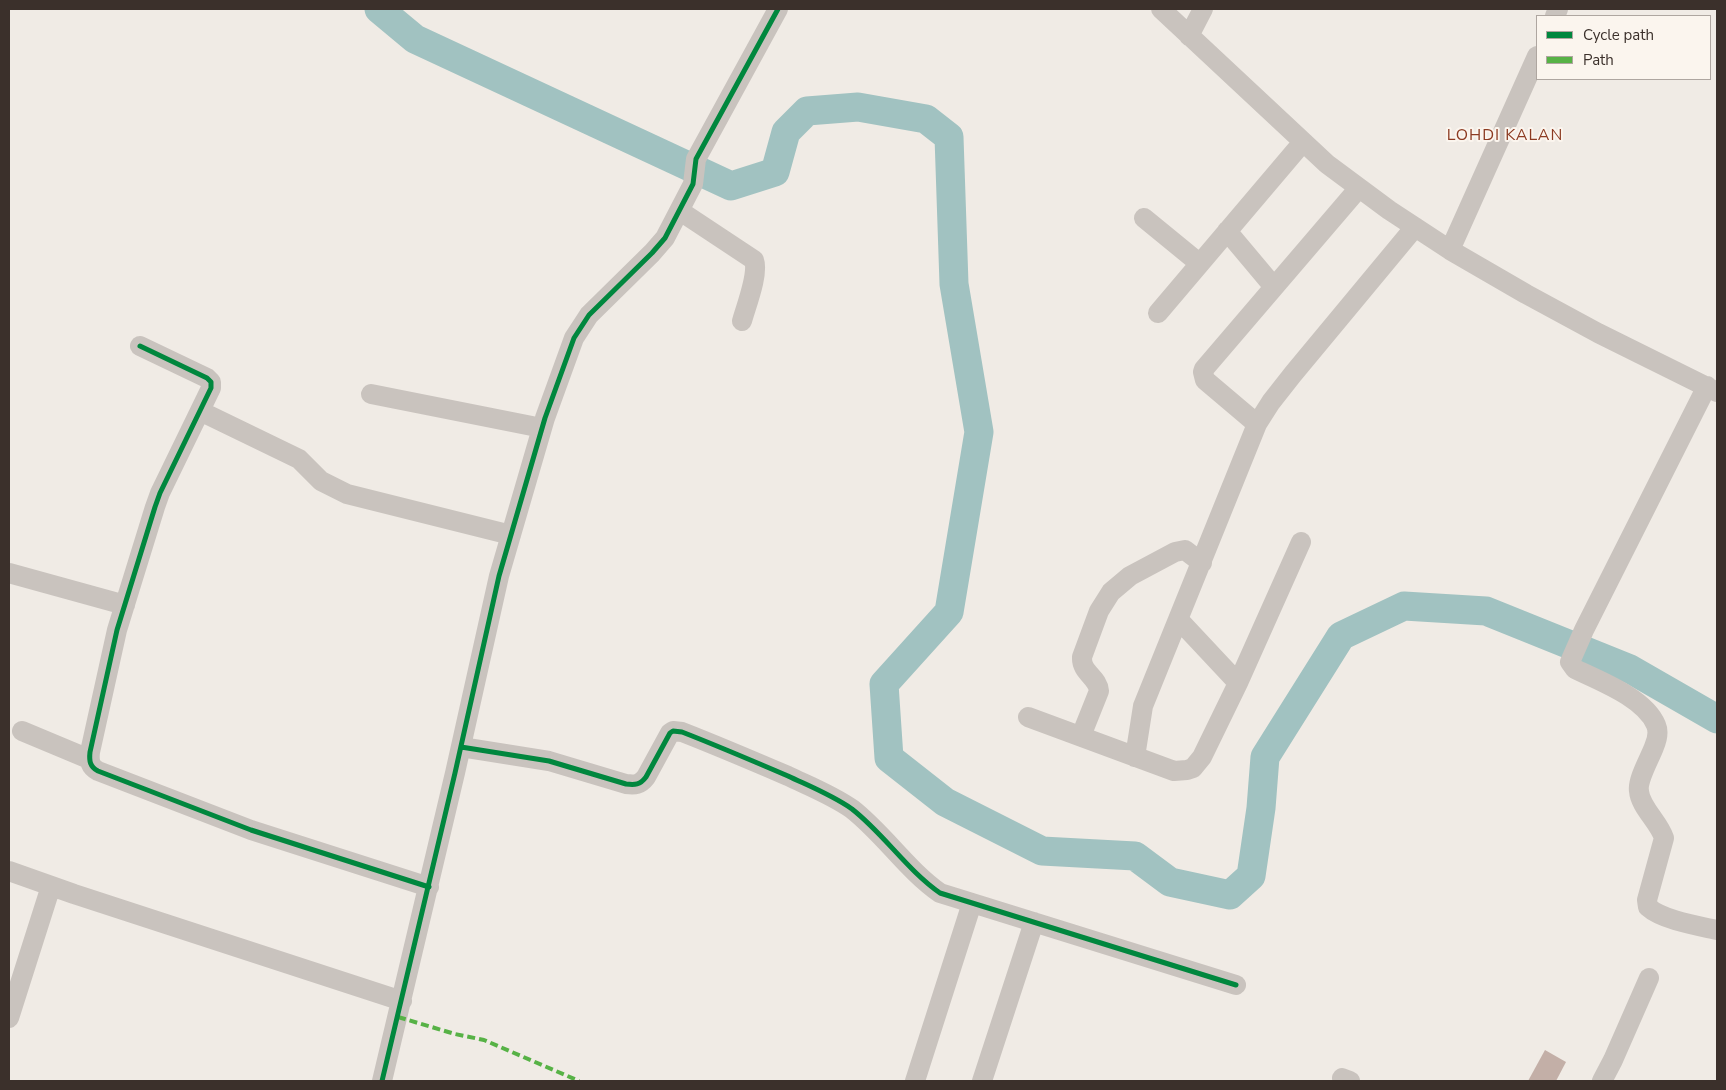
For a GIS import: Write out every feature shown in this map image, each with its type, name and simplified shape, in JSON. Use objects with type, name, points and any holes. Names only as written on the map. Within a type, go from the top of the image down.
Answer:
[{"type":"street","points":[[382,1081],[461,747],[499,576],[542,428],[568,356],[582,325],[600,303],[652,253],[664,238],[693,184],[696,159],[778,9]]},
{"type":"street","points":[[1161,9],[1327,164],[1358,189],[1450,250],[1542,303],[1712,389],[1584,630],[1570,662],[1572,667],[1636,701],[1648,713],[1658,730],[1656,741],[1638,790],[1640,797],[1664,838],[1647,900],[1648,907],[1683,922],[1717,930]]},
{"type":"street","points":[[1189,36],[1203,9]]},
{"type":"street","points":[[1450,250],[1536,58]]},
{"type":"street","points":[[1158,313],[1303,142]]},
{"type":"street","points":[[1257,424],[1205,380],[1203,372],[1358,189]]},
{"type":"street","points":[[680,211],[754,260],[754,277],[742,321]]},
{"type":"street","points":[[1144,218],[1199,263]]},
{"type":"street","points":[[1136,756],[1143,706],[1257,424],[1293,374],[1415,227]]},
{"type":"street","points":[[1227,231],[1274,287]]},
{"type":"street","points":[[140,346],[209,380],[211,388],[160,493],[117,630],[89,759],[93,769],[242,826],[428,887]]},
{"type":"street","points":[[371,394],[542,428]]},
{"type":"street","points":[[200,412],[299,459],[321,481],[347,494],[511,535]]},
{"type":"street","points":[[1028,717],[1174,771],[1193,768],[1202,757],[1238,683],[1301,542]]},
{"type":"street","points":[[1081,736],[1099,691],[1097,684],[1083,667],[1082,657],[1104,601],[1120,583],[1130,576],[1175,552],[1186,550],[1202,563]]},
{"type":"street","points":[[9,573],[125,606]]},
{"type":"street","points":[[1179,620],[1238,683]]},
{"type":"street","points":[[22,731],[89,759]]},
{"type":"street","points":[[461,747],[549,762],[626,784],[638,785],[646,778],[670,733],[673,731],[682,732],[740,755],[842,802],[867,822],[940,893],[1236,985]]},
{"type":"street","points":[[9,871],[402,1001]]},
{"type":"street","points":[[9,1018],[51,886]]},
{"type":"street","points":[[915,1081],[972,903]]},
{"type":"street","points":[[982,1081],[1034,922]]},
{"type":"street","points":[[1602,1081],[1649,978]]},
{"type":"building","points":[[1545,1050],[1566,1062],[1556,1081],[1528,1081]]},
{"type":"waterway","points":[[379,9],[415,39],[731,186],[775,172],[786,132],[807,111],[858,107],[926,119],[949,137],[954,284],[979,432],[949,612],[884,684],[889,758],[945,802],[1042,851],[1135,856],[1170,882],[1230,895],[1251,876],[1261,808],[1265,757],[1341,636],[1404,606],[1486,611],[1630,669],[1717,719]]},
{"type":"marked path","points":[[398,1017],[455,1034],[484,1040],[579,1081]]},
{"type":"cycle path","points":[[382,1081],[455,773],[499,576],[545,418],[574,338],[589,315],[665,238],[693,184],[696,159],[778,9]]},
{"type":"cycle path","points":[[140,346],[207,378],[211,382],[211,388],[155,507],[117,630],[90,752],[92,766],[98,771],[251,830],[429,887]]},
{"type":"cycle path","points":[[461,747],[549,761],[626,784],[635,784],[642,782],[646,777],[670,733],[673,731],[682,732],[788,776],[844,804],[875,829],[917,874],[940,893],[1236,985]]},
{"type":"district","name":"LOHDI KALAN","points":[[1505,136]]}]
